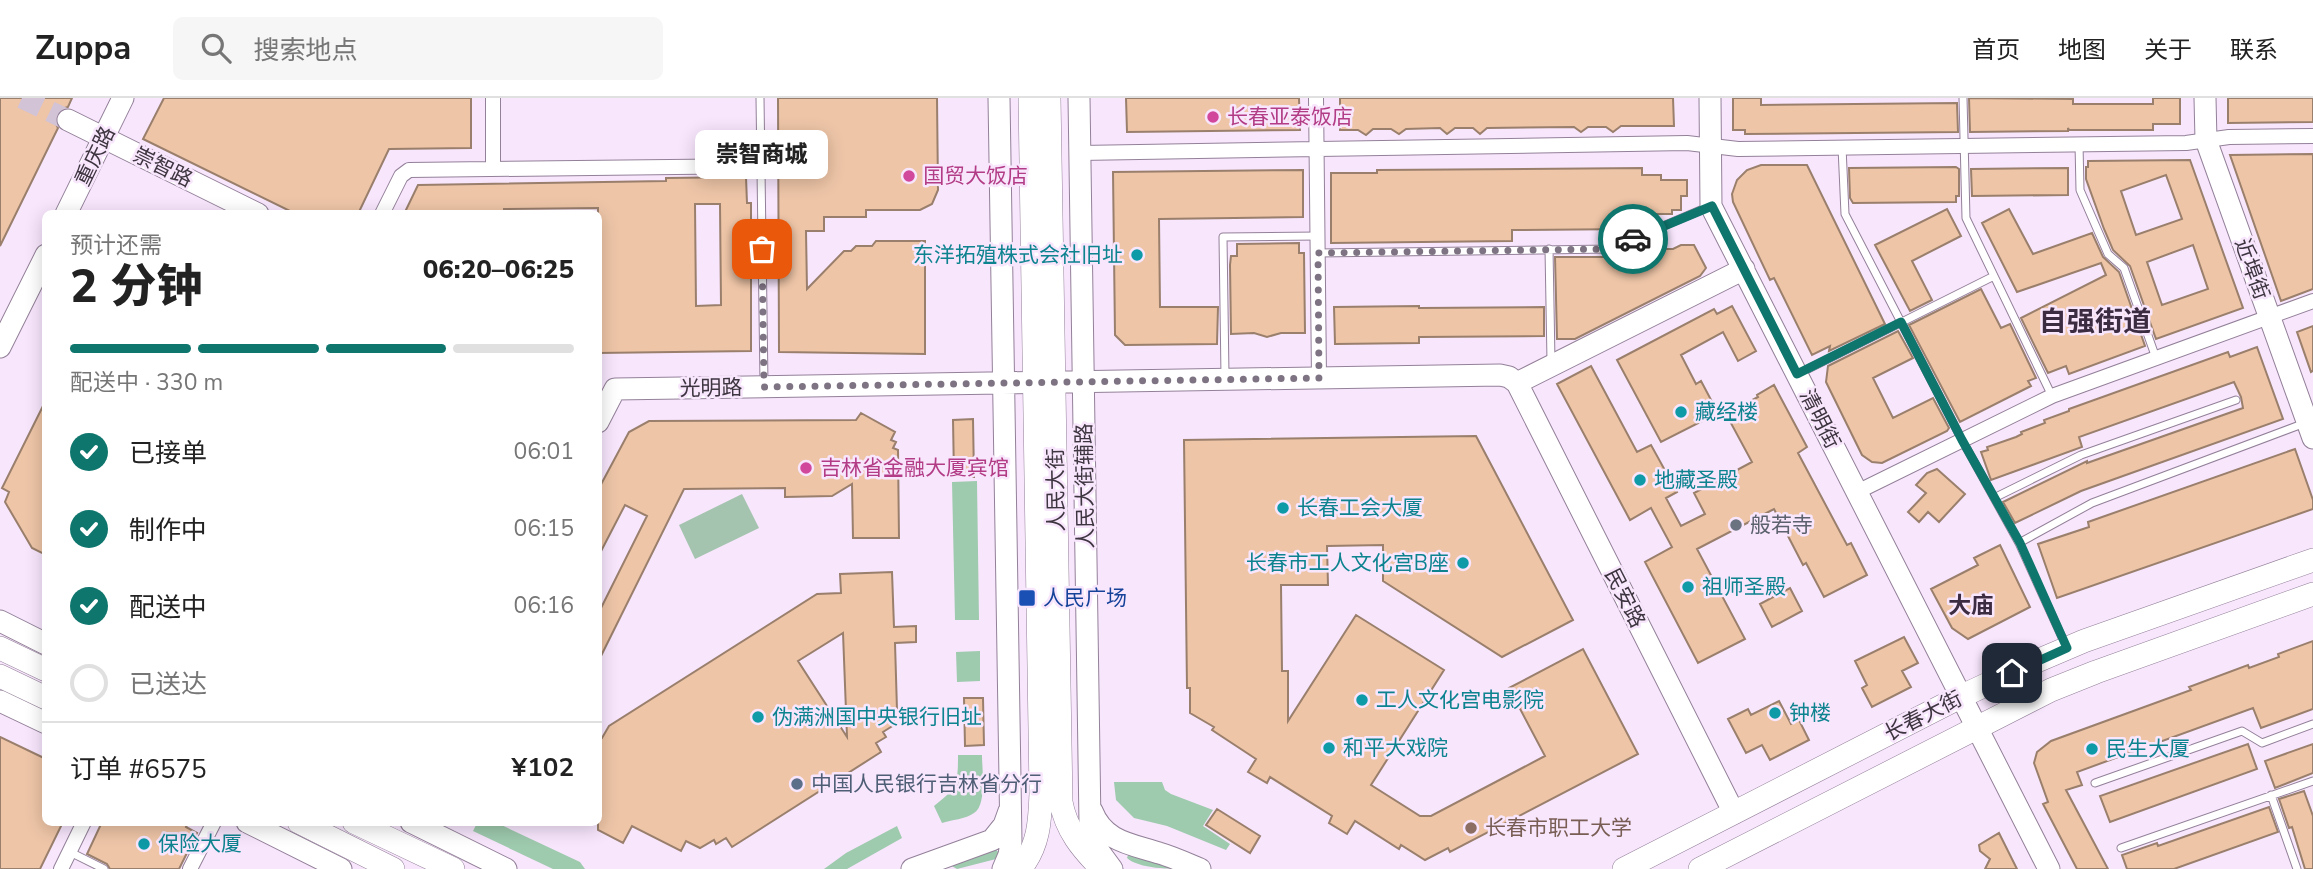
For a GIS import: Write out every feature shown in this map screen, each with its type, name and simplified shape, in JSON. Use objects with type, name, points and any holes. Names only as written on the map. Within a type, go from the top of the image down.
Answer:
[{"type":"main road","name":"人民大街","points":[[1030,98],[1063,814],[1072,834],[1102,869]]},
{"type":"main road","name":"人民大街","points":[[1020,869],[1035,845],[1039,830],[1041,793],[1049,98]]},
{"type":"main road","name":"长春大街","points":[[1624,869],[1962,696],[2067,648],[2313,560]]},
{"type":"main road","name":"长春大街","points":[[1700,869],[2051,690],[2313,594]]},
{"type":"main road","points":[[0,648],[42,668]]},
{"type":"main road","points":[[0,676],[42,696]]},
{"type":"main road","points":[[307,826],[384,867]]},
{"type":"main road","points":[[371,826],[396,832],[453,869]]},
{"type":"street","name":"重庆路","points":[[68,210],[123,98]]},
{"type":"street","points":[[493,98],[493,169]]},
{"type":"street","points":[[999,98],[1011,842],[1003,869]]},
{"type":"street","name":"人民大街辅路","points":[[1079,98],[1090,795],[1093,835],[1106,863],[1112,869]]},
{"type":"street","points":[[1316,98],[1319,378]]},
{"type":"street","name":"清明街","points":[[1710,98],[1712,206],[2049,869]]},
{"type":"street","name":"近埠街","points":[[2205,98],[2206,140],[2311,426]]},
{"type":"street","name":"崇智路","points":[[68,120],[250,210]]},
{"type":"street","points":[[1080,153],[1687,142],[1738,149],[2186,143],[2229,137],[2313,136]]},
{"type":"street","points":[[384,210],[404,172],[761,166]]},
{"type":"street","points":[[0,347],[42,263]]},
{"type":"street","points":[[1044,383],[1500,375],[1510,377],[1517,383],[1744,269]]},
{"type":"street","points":[[1857,492],[2052,396],[2313,301]]},
{"type":"street","name":"光明路","points":[[602,406],[607,385],[764,387],[1044,383]]},
{"type":"street","name":"民安路","points":[[1517,383],[1734,813]]},
{"type":"street","points":[[0,621],[42,642]]},
{"type":"street","points":[[0,701],[42,721]]},
{"type":"street","points":[[912,869],[992,840],[1004,825],[1010,795]]},
{"type":"street","points":[[1090,795],[1093,813],[1099,824],[1115,839],[1200,869]]},
{"type":"street","points":[[61,869],[82,826]]},
{"type":"street","points":[[190,869],[212,826]]},
{"type":"street","points":[[255,826],[341,869]]},
{"type":"street","points":[[419,826],[506,869]]},
{"type":"street","points":[[384,867],[396,832]]},
{"type":"lane","points":[[760,98],[764,387]]},
{"type":"lane","points":[[1963,98],[1966,218],[2052,396]]},
{"type":"lane","points":[[2079,144],[2080,190],[2108,254],[2124,268],[2156,358]]},
{"type":"lane","points":[[1842,147],[1845,214],[1962,440],[2020,543],[2067,648]]},
{"type":"lane","points":[[1318,253],[1609,249],[1712,206]]},
{"type":"lane","points":[[1225,380],[1223,237],[1318,236]]},
{"type":"lane","points":[[1549,250],[1551,366]]},
{"type":"lane","points":[[1797,374],[1994,276]]},
{"type":"lane","points":[[1994,498],[2081,455],[2236,400]]},
{"type":"lane","points":[[2020,543],[2092,503],[2311,426]]},
{"type":"lane","points":[[2095,783],[2242,731],[2262,743],[2313,724]]},
{"type":"lane","points":[[2121,848],[2313,781]]},
{"type":"lane","points":[[2271,795],[2297,869]]},
{"type":"lane","points":[[70,852],[104,869]]},
{"type":"green space","points":[[977,481],[979,620],[955,620],[952,482]]},
{"type":"green space","points":[[742,494],[759,528],[695,559],[679,525]]},
{"type":"green space","points":[[980,651],[980,681],[957,682],[956,652]]},
{"type":"green space","points":[[958,755],[982,755],[981,803],[971,815],[942,823],[934,806],[955,785]]},
{"type":"green space","points":[[1114,782],[1162,782],[1165,790],[1171,794],[1213,810],[1203,826],[1230,844],[1226,850],[1167,826],[1134,818],[1116,800]]},
{"type":"green space","points":[[476,826],[503,826],[580,862],[585,869],[553,869],[473,831]]},
{"type":"green space","points":[[897,826],[902,838],[847,869],[824,869],[846,853]]},
{"type":"green space","points":[[994,847],[999,853],[996,859],[957,869],[950,865]]},
{"type":"green space","points":[[1129,852],[1189,869],[1156,868],[1139,864],[1127,858]]},
{"type":"building","points":[[0,98],[72,98],[68,107],[57,114],[55,122],[58,128],[0,246]]},
{"type":"building","points":[[164,98],[471,98],[471,148],[389,149],[360,210],[288,210],[143,139]]},
{"type":"building","points":[[778,98],[937,98],[938,190],[932,204],[920,210],[866,210],[866,217],[824,217],[824,231],[806,231],[807,289],[844,251],[851,251],[856,246],[872,246],[876,241],[925,241],[925,354],[779,352]]},
{"type":"building","name":"长春亚泰饭店","points":[[1126,98],[1299,98],[1300,130],[1127,132]]},
{"type":"building","points":[[1340,98],[1673,98],[1674,126],[1621,126],[1613,132],[1606,127],[1588,127],[1581,132],[1574,127],[1487,128],[1480,134],[1473,128],[1455,128],[1447,134],[1440,128],[1406,129],[1399,134],[1391,129],[1373,129],[1366,135],[1358,130],[1340,130]]},
{"type":"building","points":[[1733,98],[1761,98],[1761,105],[1957,103],[1958,132],[1745,134],[1745,130],[1733,130]]},
{"type":"building","points":[[1969,98],[2073,99],[2073,104],[2153,104],[2153,98],[2180,98],[2180,124],[2153,124],[2153,130],[2068,128],[2068,131],[1970,132]]},
{"type":"building","points":[[2228,98],[2313,98],[2313,122],[2228,123]]},
{"type":"building","points":[[2313,154],[2313,289],[2281,301],[2230,155]]},
{"type":"building","points":[[2190,160],[2243,308],[2156,339],[2130,266],[2113,250],[2104,229],[2086,179],[2088,161]],"holes":[[[2166,175],[2182,219],[2136,235],[2121,191]],[[2193,245],[2208,289],[2162,305],[2147,262]]]},
{"type":"building","points":[[1761,165],[1807,165],[1885,324],[1829,351],[1830,346],[1812,355],[1774,278],[1770,280],[1733,202],[1732,194],[1737,180],[1747,170]]},
{"type":"building","points":[[1642,168],[1642,175],[1661,175],[1661,180],[1687,180],[1687,196],[1681,196],[1681,210],[1672,210],[1672,214],[1633,214],[1633,229],[1512,230],[1512,241],[1331,243],[1331,173],[1377,173],[1377,170]]},
{"type":"building","points":[[1849,168],[1959,169],[1959,196],[1956,196],[1956,202],[1853,203],[1850,198]]},
{"type":"building","points":[[2068,168],[2068,195],[1972,196],[1971,169]]},
{"type":"building","name":"东洋拓殖株式会社旧址","points":[[1303,170],[1303,217],[1159,219],[1160,307],[1218,307],[1217,344],[1125,345],[1115,335],[1113,172]]},
{"type":"building","points":[[746,177],[747,203],[751,203],[751,351],[602,353],[602,210],[598,208],[406,210],[418,185],[666,181],[666,178]],"holes":[[[695,204],[720,204],[721,305],[696,306]]]},
{"type":"building","points":[[1947,209],[1961,236],[1912,261],[1932,300],[1910,311],[1875,245]]},
{"type":"building","points":[[2009,209],[2033,254],[2092,233],[2103,257],[2119,272],[2145,346],[2069,374],[2066,366],[2048,373],[2021,318],[2106,275],[2101,263],[2017,292],[1982,223]]},
{"type":"building","points":[[1299,243],[1299,253],[1304,253],[1305,333],[1281,333],[1267,337],[1254,333],[1231,334],[1230,265],[1231,256],[1237,256],[1237,244]]},
{"type":"building","points":[[1681,245],[1694,245],[1706,268],[1700,276],[1575,339],[1557,339],[1555,257],[1622,257],[1638,249],[1673,249]]},
{"type":"building","points":[[1981,289],[2001,328],[2010,324],[2036,378],[2028,381],[2031,386],[1960,422],[1909,325]]},
{"type":"building","points":[[1732,306],[1756,351],[1738,361],[1723,332],[1681,355],[1696,384],[1701,381],[1718,413],[1661,442],[1617,360],[1714,309],[1717,314]]},
{"type":"building","points":[[1334,307],[1544,307],[1544,336],[1419,337],[1419,343],[1335,344]]},
{"type":"building","points":[[2313,326],[2313,371],[2311,372],[2297,332]]},
{"type":"building","points":[[1898,331],[1913,358],[1873,378],[1893,418],[1933,398],[1949,428],[1882,463],[1872,462],[1862,455],[1826,382],[1828,366]]},
{"type":"building","points":[[2257,347],[2283,419],[2081,491],[2015,523],[2003,502],[2087,461],[2243,408],[2241,397],[2234,382],[2079,437],[2082,447],[1991,480],[1981,452],[1988,450],[1987,447],[2016,437],[2069,409],[2228,352],[2230,357]]},
{"type":"building","points":[[1591,366],[1637,452],[1651,445],[1677,492],[1666,498],[1681,526],[1705,514],[1694,493],[1752,462],[1726,414],[1774,385],[1807,447],[1798,453],[1847,545],[1851,543],[1867,575],[1824,597],[1806,563],[1803,565],[1774,509],[1697,549],[1745,639],[1698,663],[1645,562],[1672,547],[1651,508],[1630,520],[1557,384]]},
{"type":"building","points":[[42,408],[42,553],[32,548],[5,502],[9,492],[2,488]]},
{"type":"building","points":[[861,413],[895,432],[891,440],[896,442],[893,448],[898,450],[899,538],[853,538],[852,484],[832,496],[785,497],[785,488],[684,489],[602,654],[602,606],[647,516],[625,505],[602,549],[602,483],[629,432],[649,421],[856,420]]},
{"type":"building","points":[[973,419],[974,477],[954,477],[953,420]]},
{"type":"building","points":[[1476,436],[1573,620],[1502,657],[1383,581],[1383,545],[1327,546],[1328,585],[1281,585],[1282,671],[1288,671],[1288,721],[1356,615],[1444,670],[1371,785],[1420,816],[1431,816],[1545,756],[1509,688],[1583,649],[1638,754],[1450,852],[1448,848],[1425,860],[1401,845],[1399,849],[1355,821],[1347,834],[1329,823],[1332,816],[1270,777],[1267,783],[1248,772],[1256,759],[1212,730],[1214,727],[1190,713],[1190,688],[1187,688],[1184,440]]},
{"type":"building","points":[[2295,449],[2313,500],[2313,509],[2057,598],[2038,544],[2089,527],[2088,522]]},
{"type":"building","points":[[1937,469],[1965,494],[1939,522],[1928,512],[1919,522],[1908,512],[1926,493],[1916,485],[1927,473]]},
{"type":"building","points":[[2000,545],[2030,607],[1968,639],[1952,628],[1931,589],[1978,565],[1974,558]]},
{"type":"building","name":"伪满洲国中央银行旧址","points":[[892,572],[894,627],[916,626],[916,642],[895,643],[897,710],[894,710],[894,725],[883,732],[886,737],[876,743],[881,752],[732,847],[726,838],[716,844],[714,840],[700,848],[686,841],[681,851],[632,826],[623,843],[598,830],[598,826],[602,826],[602,738],[609,726],[817,594],[841,593],[840,574]],"holes":[[[843,633],[847,737],[798,661]]]},
{"type":"building","points":[[1790,588],[1802,611],[1772,627],[1760,604]]},
{"type":"building","points":[[1904,637],[1918,663],[1902,671],[1911,687],[1872,707],[1862,688],[1867,685],[1855,661]]},
{"type":"building","points":[[2313,641],[2313,709],[2261,728],[2253,708],[2077,772],[2082,785],[2066,790],[2108,869],[2077,869],[2043,804],[2048,802],[2034,763],[2037,752],[2051,741],[2191,690],[2189,687],[2248,665],[2249,668],[2279,657],[2278,654]]},
{"type":"building","points":[[964,698],[983,698],[984,745],[965,746]]},
{"type":"building","points":[[1779,701],[1791,724],[1799,720],[1809,740],[1770,760],[1762,745],[1746,753],[1728,719],[1748,709],[1751,715]]},
{"type":"building","points":[[0,737],[42,757],[42,826],[61,826],[40,869],[0,869]]},
{"type":"building","points":[[2248,744],[2257,769],[2110,822],[2100,796]]},
{"type":"building","points":[[2313,744],[2313,773],[2275,788],[2265,761]]},
{"type":"building","points":[[2304,791],[2313,816],[2313,869],[2305,869],[2292,827],[2289,828],[2279,799]]},
{"type":"building","points":[[2269,807],[2278,832],[2174,869],[2127,869],[2122,855],[2157,843],[2158,846]]},
{"type":"building","points":[[1217,809],[1260,836],[1250,853],[1206,825]]},
{"type":"building","name":"保险大厦","points":[[100,826],[186,826],[197,833],[179,869],[110,869],[107,864],[87,854]]},
{"type":"building","points":[[1999,833],[2017,869],[1985,869],[1990,859],[1980,851],[1979,845]]},
{"type":"tunnel","points":[[22,98],[68,120]]},
{"type":"way so far","points":[[762,249],[764,387],[1319,378],[1318,253],[1609,249],[1633,239]]},
{"type":"place","name":"长春亚泰饭店","points":[[1213,117]]},
{"type":"place","name":"国贸大饭店","points":[[909,176]]},
{"type":"place","name":"崇智商城","points":[[762,249]]},
{"type":"place","name":"东洋拓殖株式会社旧址","points":[[1137,255]]},
{"type":"place","name":"藏经楼","points":[[1681,412]]},
{"type":"place","name":"吉林省金融大厦宾馆","points":[[806,468]]},
{"type":"place","name":"地藏圣殿","points":[[1640,480]]},
{"type":"place","name":"长春工会大厦","points":[[1283,508]]},
{"type":"place","name":"般若寺","points":[[1736,525]]},
{"type":"place","name":"长春市工人文化宫B座","points":[[1463,563]]},
{"type":"place","name":"祖师圣殿","points":[[1688,587]]},
{"type":"place","name":"人民广场","points":[[1027,598]]},
{"type":"place","name":"工人文化宫电影院","points":[[1362,700]]},
{"type":"place","name":"钟楼","points":[[1775,713]]},
{"type":"place","name":"伪满洲国中央银行旧址","points":[[758,717]]},
{"type":"place","name":"和平大戏院","points":[[1329,748]]},
{"type":"place","name":"民生大厦","points":[[2092,749]]},
{"type":"place","name":"中国人民银行吉林省分行","points":[[797,784]]},
{"type":"place","name":"长春市职工大学","points":[[1471,828]]},
{"type":"place","name":"保险大厦","points":[[144,844]]},
{"type":"district","name":"自强街道","points":[[2095,321]]},
{"type":"district","name":"大庙","points":[[1971,605]]},
{"type":"route","points":[[1633,239],[1712,206],[1797,374],[1901,322],[1962,440],[2020,543],[2067,648],[2012,673]]}]
